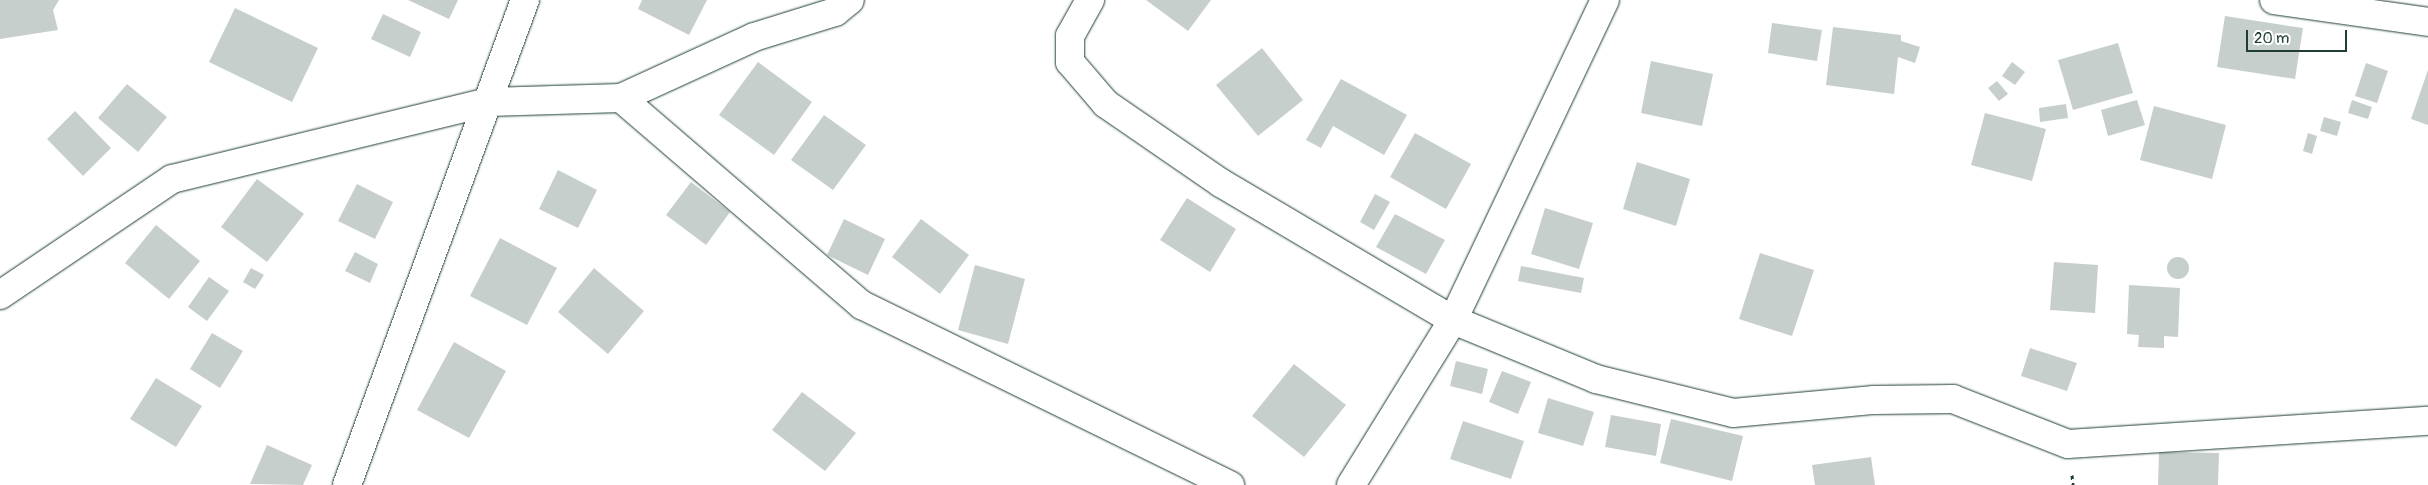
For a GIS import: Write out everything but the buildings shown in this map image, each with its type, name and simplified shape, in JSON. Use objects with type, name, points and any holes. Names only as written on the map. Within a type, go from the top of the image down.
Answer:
[{"type":"street","points":[[347,485],[490,102],[525,0]]},
{"type":"street","points":[[0,295],[172,179],[490,102],[621,98],[754,38],[835,12],[850,0]]},
{"type":"street","points":[[1090,0],[1070,36],[1070,62],[1106,104],[1221,183],[1453,320],[1596,379],[1733,413],[1874,400],[1953,399],[2068,444],[2428,420]]},
{"type":"street","points":[[1351,485],[1453,320],[1605,0]]},
{"type":"street","points":[[2274,0],[2428,22]]},
{"type":"street","points":[[621,98],[862,305],[1230,485]]}]
